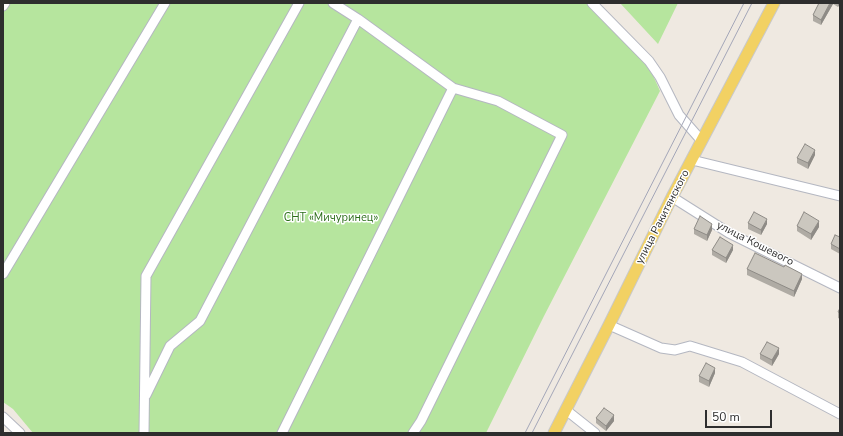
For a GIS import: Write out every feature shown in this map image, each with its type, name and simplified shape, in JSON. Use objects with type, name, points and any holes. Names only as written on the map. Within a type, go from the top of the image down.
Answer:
[{"type":"main road","name":"улица Ракитянского","points":[[554,433],[701,140],[774,3]]},
{"type":"street","points":[[3,274],[165,3]]},
{"type":"street","points":[[144,433],[146,276],[299,3]]},
{"type":"street","points":[[333,3],[358,19],[453,88],[498,101],[562,134],[424,414],[413,433]]},
{"type":"street","points":[[592,3],[649,61],[660,77],[679,115],[701,140]]},
{"type":"street","points":[[145,397],[170,346],[200,321],[358,19]]},
{"type":"street","points":[[282,433],[453,88]]},
{"type":"street","points":[[692,160],[840,196]]},
{"type":"street","name":"улица Кошевого","points":[[672,197],[729,233],[840,288]]},
{"type":"street","points":[[609,325],[661,348],[675,350],[690,346],[742,362],[840,414]]},
{"type":"street","points":[[566,410],[595,433]]},
{"type":"street","points":[[3,417],[20,433]]},
{"type":"green space","name":"СНТ «Мичуринец»","points":[[3,3],[586,3],[643,57],[660,91],[544,316],[486,433],[33,433],[13,409],[3,402]]},
{"type":"green space","points":[[620,3],[678,3],[658,44]]},
{"type":"building","points":[[819,3],[830,3],[821,20],[813,15]]},
{"type":"building","points":[[805,144],[815,150],[808,163],[797,158]]},
{"type":"building","points":[[754,212],[767,219],[761,230],[748,223]]},
{"type":"building","points":[[804,212],[819,221],[811,234],[797,226]]},
{"type":"building","points":[[700,216],[712,224],[707,235],[694,229]]},
{"type":"building","points":[[835,235],[840,237],[840,249],[831,244]]},
{"type":"building","points":[[720,237],[733,245],[726,258],[712,250]]},
{"type":"building","points":[[755,253],[784,267],[785,265],[802,274],[794,291],[747,269]]},
{"type":"building","points":[[767,342],[779,348],[772,360],[760,354]]},
{"type":"building","points":[[706,363],[715,368],[709,381],[699,376]]},
{"type":"building","points":[[604,408],[614,415],[606,426],[596,418]]},
{"type":"tram line","points":[[525,433],[744,3]]},
{"type":"tram line","points":[[532,433],[752,3]]}]
